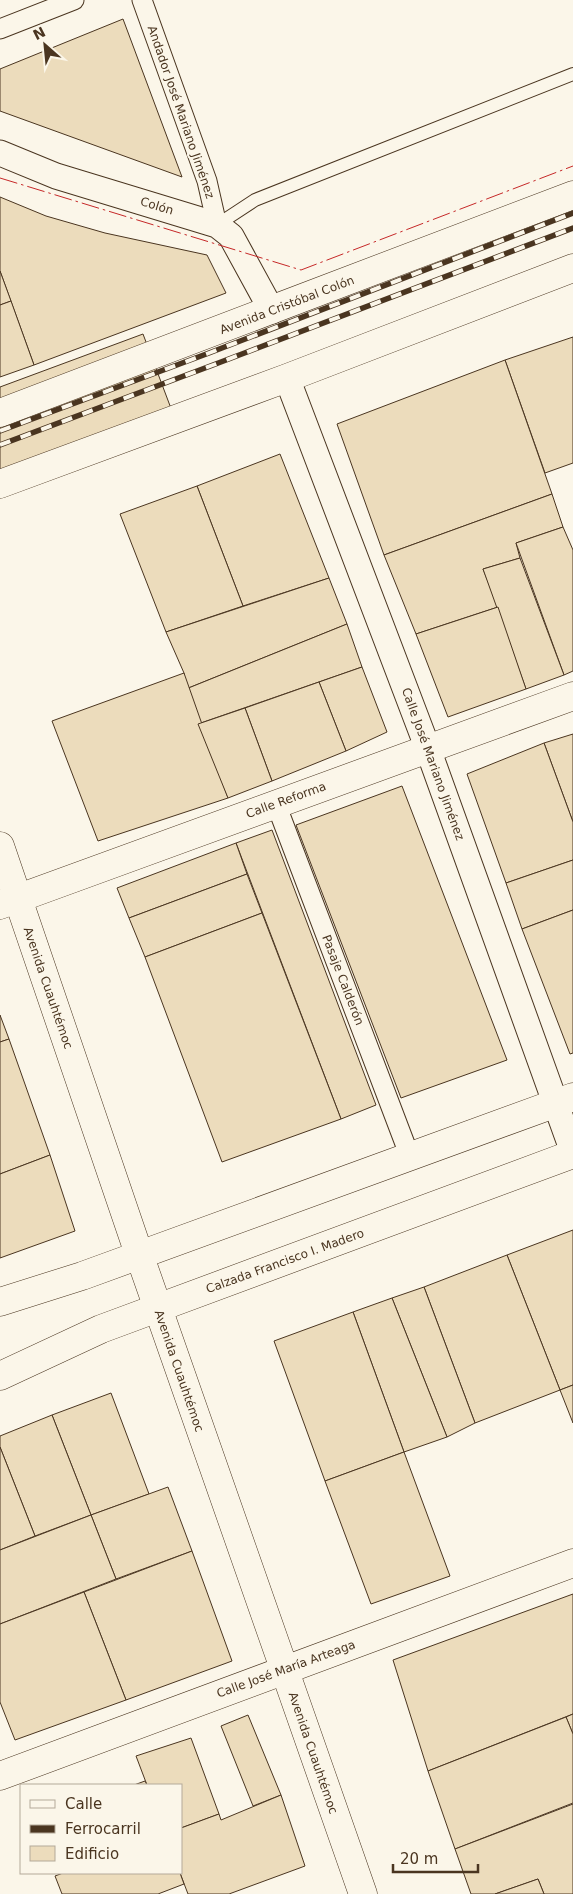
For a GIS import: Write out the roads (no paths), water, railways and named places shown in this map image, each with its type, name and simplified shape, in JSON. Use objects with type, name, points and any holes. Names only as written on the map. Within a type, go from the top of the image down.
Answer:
[{"type":"main road","name":"Avenida Cristóbal Colón","points":[[0,413],[573,195]]},
{"type":"main road","points":[[0,484],[287,378],[573,268]]},
{"type":"main road","name":"Calle Reforma","points":[[8,901],[573,696]]},
{"type":"main road","name":"Avenida Cuauhtémoc","points":[[0,846],[8,901],[139,1254],[363,1894]]},
{"type":"main road","points":[[0,1302],[82,1276],[564,1101]]},
{"type":"main road","name":"Calzada Francisco I. Madero","points":[[0,1376],[101,1329],[573,1153]]},
{"type":"main road","name":"Calle José María Arteaga","points":[[0,1776],[573,1563]]},
{"type":"street","points":[[0,29],[74,0]]},
{"type":"street","name":"Andador José Mariano Jiménez","points":[[142,0],[208,182],[217,225]]},
{"type":"street","name":"Colón","points":[[0,152],[56,176],[217,225],[231,236],[272,311]]},
{"type":"street","name":"Calle José Mariano Jiménez","points":[[287,378],[564,1101],[573,1153]]},
{"type":"street","name":"Pasaje Calderón","points":[[276,804],[410,1157]]},
{"type":"lane","points":[[217,225],[255,200],[573,74]]},
{"type":"railway","points":[[0,431],[573,213]]},
{"type":"railway","points":[[0,445],[573,228]]}]
